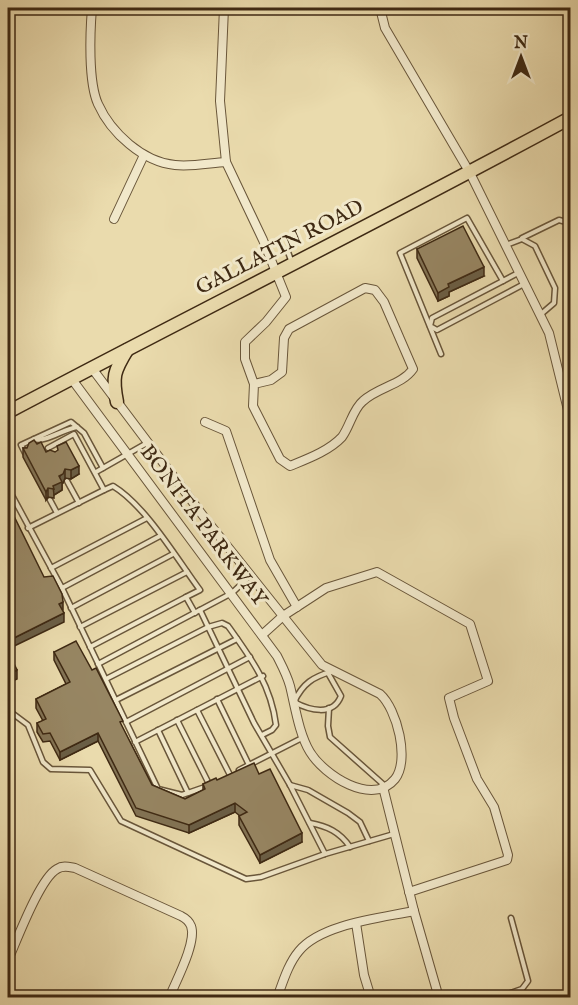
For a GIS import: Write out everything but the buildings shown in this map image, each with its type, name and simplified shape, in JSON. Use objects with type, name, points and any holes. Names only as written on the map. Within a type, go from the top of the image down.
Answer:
[{"type":"main road","name":"GALLATIN ROAD","points":[[8,412],[277,271],[290,258],[470,172],[570,118]]},
{"type":"main road","points":[[117,402],[114,387],[115,371],[128,348]]},
{"type":"street","points":[[92,8],[90,29],[93,84],[98,104],[112,126],[144,155],[175,165],[226,162]]},
{"type":"street","points":[[224,8],[220,101],[226,162],[277,271],[286,297],[245,342],[245,359],[254,384],[253,406],[280,459],[290,466],[309,459],[334,443],[341,437],[362,401],[407,377],[413,369],[384,302],[375,290],[365,288],[289,329],[284,338],[282,372],[271,380],[254,384]]},
{"type":"street","points":[[380,8],[385,28],[470,172],[549,333],[570,418]]},
{"type":"street","points":[[114,219],[144,155]]},
{"type":"street","name":"BONITA PARKWAY","points":[[71,378],[277,656],[289,682],[309,752],[330,775],[370,791],[384,787],[396,778],[401,759],[399,727],[386,699],[380,694],[331,672],[322,665],[250,576],[91,367]]},
{"type":"street","points":[[205,422],[226,431],[270,560],[297,607]]},
{"type":"street","points":[[262,635],[283,616],[326,588],[377,572],[470,624],[488,681],[449,698],[454,718],[477,779],[494,807],[508,855],[507,860],[409,892]]},
{"type":"street","points":[[384,787],[414,911],[440,998]]},
{"type":"street","points":[[8,960],[45,880],[57,868],[65,866],[75,868],[182,915],[187,920],[191,927],[192,942],[169,998]]},
{"type":"street","points":[[277,998],[290,965],[300,950],[320,935],[356,923],[414,911]]},
{"type":"street","points":[[356,923],[370,998]]},
{"type":"lane","points":[[441,354],[400,253],[467,218],[503,280]]},
{"type":"lane","points":[[505,246],[559,220],[570,223]]},
{"type":"lane","points":[[522,239],[535,246],[555,288],[554,303],[539,315]]},
{"type":"lane","points":[[430,327],[432,318],[519,272]]},
{"type":"lane","points":[[430,327],[437,330],[524,284]]},
{"type":"lane","points":[[25,453],[21,445],[68,422],[84,433],[103,468]]},
{"type":"lane","points":[[39,441],[66,428],[78,427]]},
{"type":"lane","points":[[48,448],[74,434],[104,490]]},
{"type":"lane","points":[[33,439],[48,448],[54,457]]},
{"type":"lane","points":[[96,472],[147,442]]},
{"type":"lane","points":[[67,481],[79,503]]},
{"type":"lane","points":[[28,528],[113,486],[123,492],[147,518],[200,590],[90,647]]},
{"type":"lane","points":[[8,488],[62,588],[158,789],[182,795],[210,785],[177,720]]},
{"type":"lane","points":[[50,500],[57,513]]},
{"type":"lane","points":[[51,568],[147,518]]},
{"type":"lane","points":[[62,588],[160,536]]},
{"type":"lane","points":[[71,608],[173,554]]},
{"type":"lane","points":[[80,627],[187,572]]},
{"type":"lane","points":[[98,664],[232,593],[250,576]]},
{"type":"lane","points":[[186,597],[208,627],[325,854]]},
{"type":"lane","points":[[105,679],[208,627],[222,623],[228,626],[263,676],[276,724],[262,735]]},
{"type":"lane","points":[[116,700],[237,639]]},
{"type":"lane","points":[[126,722],[250,657]]},
{"type":"lane","points":[[331,672],[341,696],[338,702],[329,708],[314,710],[294,702],[300,689],[308,681],[331,672]]},
{"type":"lane","points":[[135,742],[263,676]]},
{"type":"lane","points":[[217,699],[249,765]]},
{"type":"lane","points":[[329,708],[330,737],[384,787]]},
{"type":"lane","points":[[8,710],[28,724],[43,762],[51,769],[90,770],[121,821],[246,879],[261,877],[325,854],[394,834]]},
{"type":"lane","points":[[197,710],[230,775]]},
{"type":"lane","points":[[158,730],[188,793]]},
{"type":"lane","points":[[220,780],[304,737]]},
{"type":"lane","points":[[290,785],[308,790],[360,822],[370,841]]},
{"type":"lane","points":[[310,823],[335,831],[350,847]]},
{"type":"lane","points":[[496,998],[522,989],[528,981],[511,918]]}]
